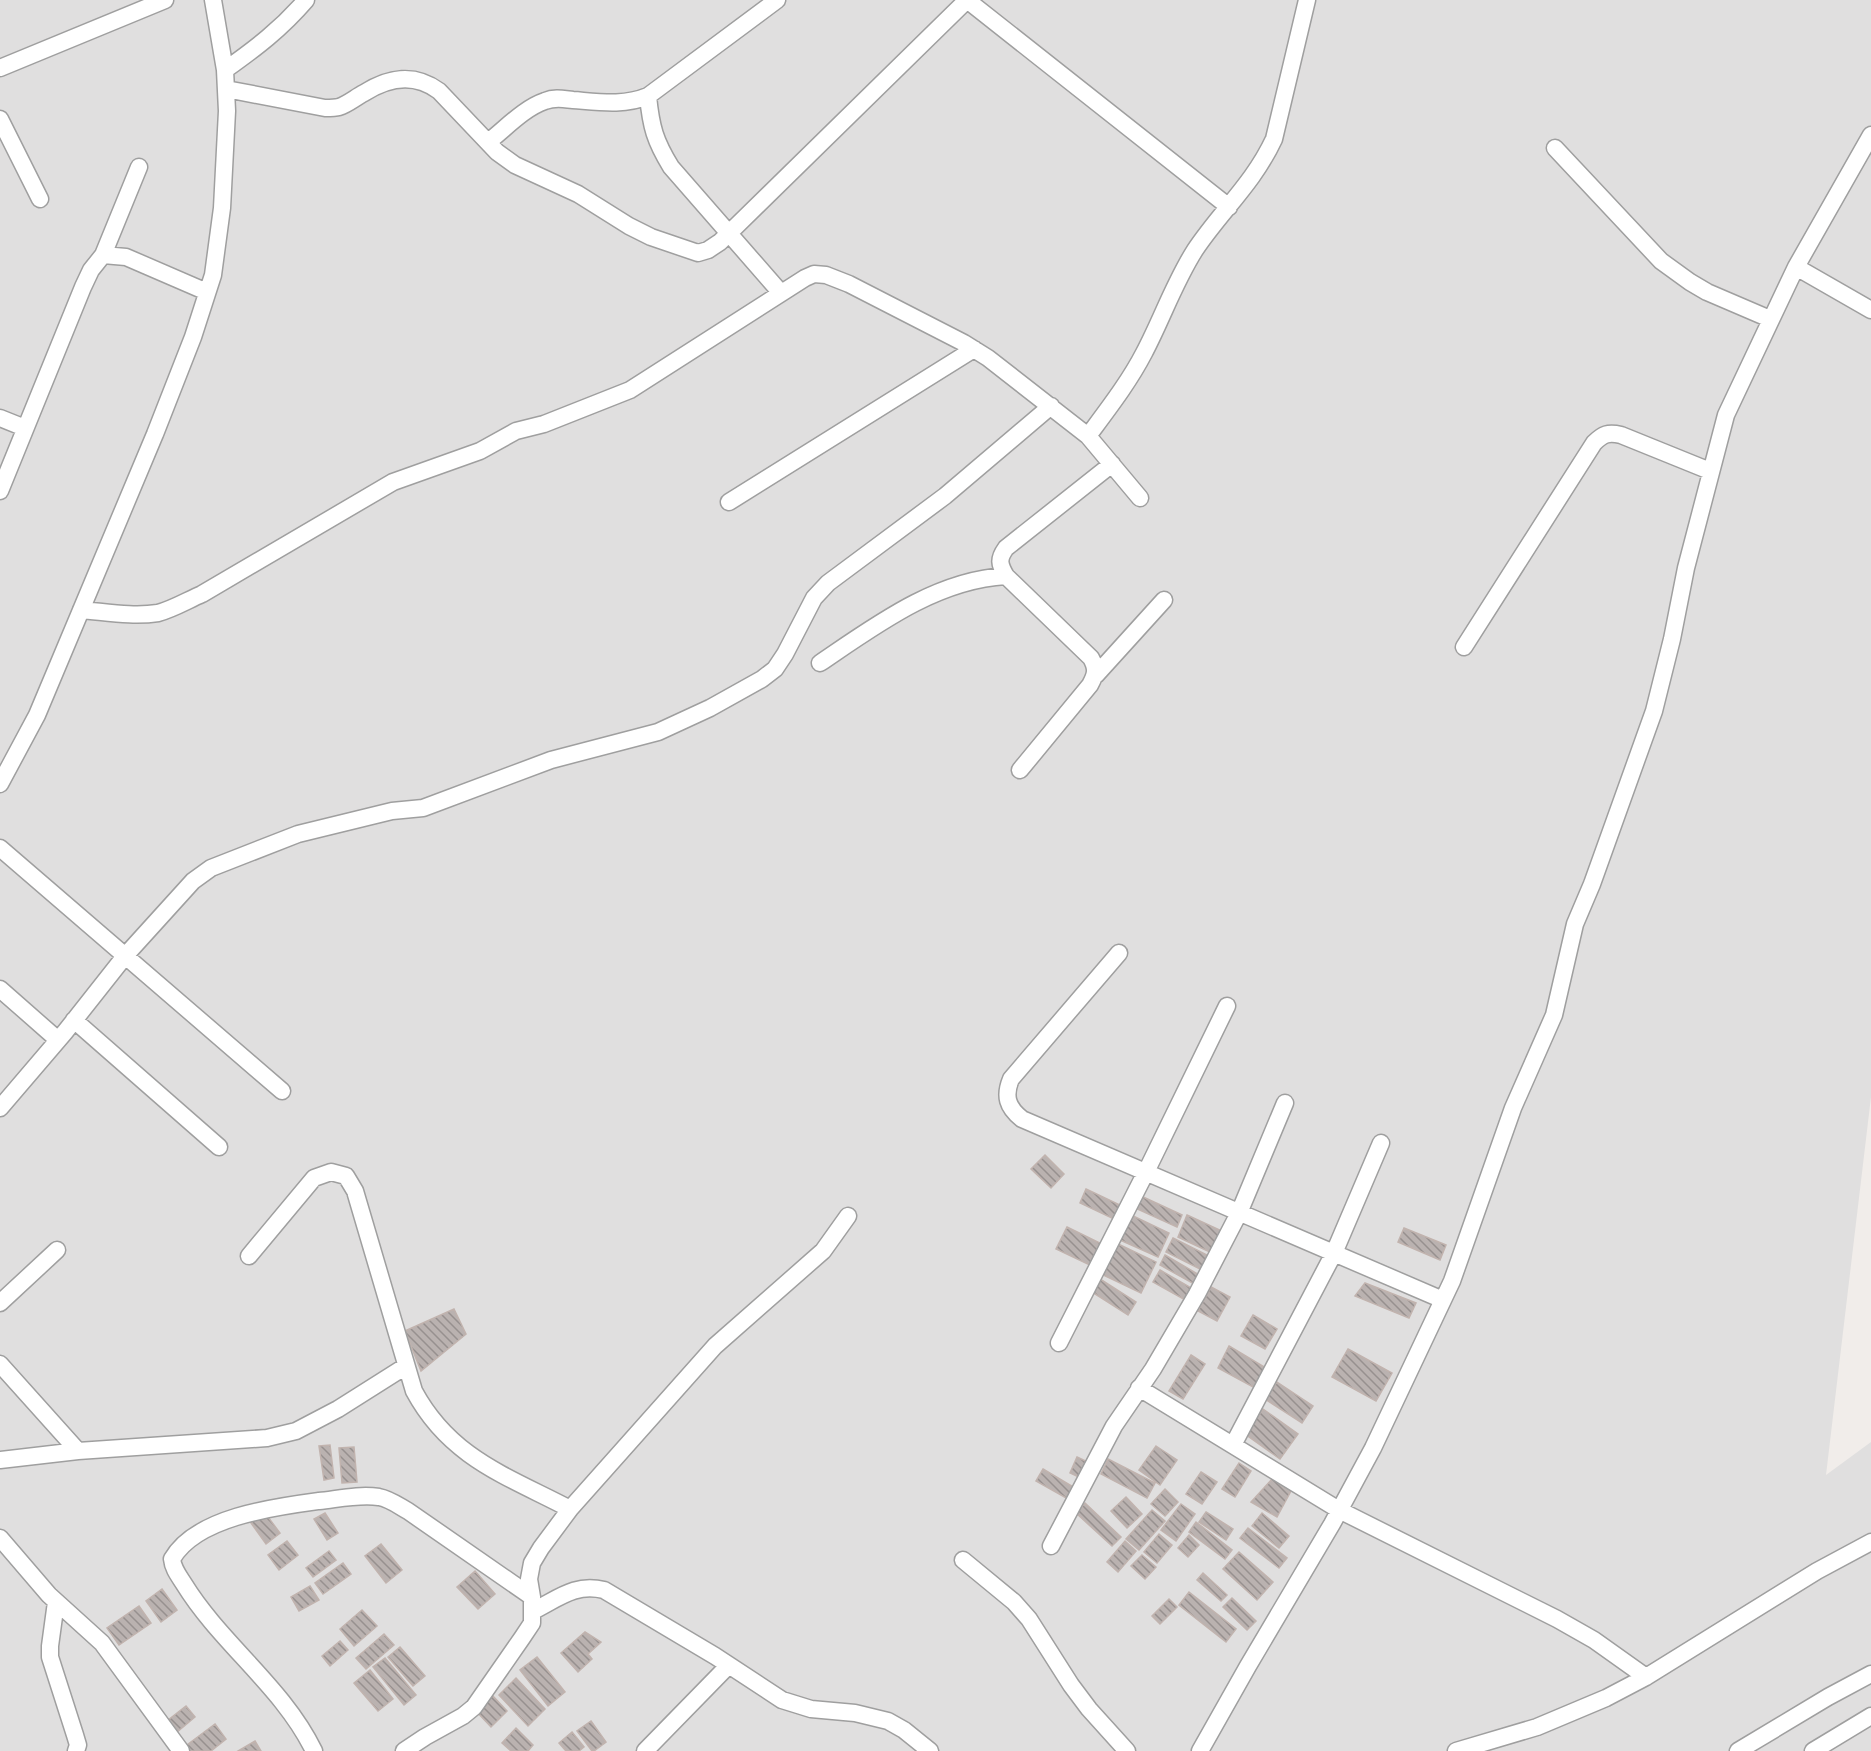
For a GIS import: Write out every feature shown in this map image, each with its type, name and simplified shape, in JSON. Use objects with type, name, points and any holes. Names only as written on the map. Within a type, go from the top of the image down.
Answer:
[{"type":"street","points":[[0,68],[165,0]]},
{"type":"street","points":[[0,784],[37,715],[177,381],[213,275],[222,208],[227,111],[225,70],[213,0]]},
{"type":"street","points":[[225,70],[265,42],[306,0]]},
{"type":"street","points":[[488,142],[533,106],[544,101],[556,98],[620,103],[634,102],[648,96],[777,0]]},
{"type":"street","points":[[226,89],[325,108],[339,107],[381,85],[399,80],[417,79],[439,91],[497,152],[514,165],[578,194],[651,237],[698,253],[708,250],[728,234],[967,0],[1229,207]]},
{"type":"street","points":[[1088,436],[1131,376],[1179,277],[1196,249],[1253,178],[1275,140],[1307,0]]},
{"type":"street","points":[[648,96],[651,123],[658,146],[671,167],[781,293]]},
{"type":"street","points":[[0,120],[40,199]]},
{"type":"street","points":[[1200,1751],[1373,1448],[1452,1281],[1513,1108],[1554,1014],[1575,924],[1592,884],[1654,711],[1710,471],[1726,415],[1796,267],[1871,135]]},
{"type":"street","points":[[1555,148],[1661,261],[1707,292],[1770,319]]},
{"type":"street","points":[[0,491],[83,287],[91,270],[103,255],[140,167]]},
{"type":"street","points":[[103,255],[126,257],[207,292]]},
{"type":"street","points":[[1796,267],[1871,310]]},
{"type":"street","points":[[81,610],[138,615],[159,612],[181,604],[202,594],[393,482],[480,451],[516,431],[544,424],[630,390],[814,274],[826,275],[849,284],[974,349],[1088,436],[1140,498]]},
{"type":"street","points":[[729,502],[974,349]]},
{"type":"street","points":[[0,1108],[125,956],[193,881],[211,868],[298,834],[392,811],[423,808],[550,760],[651,735],[710,708],[762,679],[775,669],[814,598],[828,583],[945,496],[1051,406]]},
{"type":"street","points":[[0,418],[25,428]]},
{"type":"street","points":[[1464,647],[1593,443],[1603,434],[1621,435],[1710,471]]},
{"type":"street","points":[[1096,675],[1096,667],[1091,658],[1006,576],[1000,565],[999,557],[1006,548],[1112,464]]},
{"type":"street","points":[[820,663],[883,620],[927,598],[985,578],[1006,576]]},
{"type":"street","points":[[1020,770],[1096,675],[1164,600]]},
{"type":"street","points":[[0,849],[282,1091]]},
{"type":"street","points":[[1119,953],[1011,1078],[1007,1089],[1007,1101],[1011,1110],[1022,1119],[1443,1300]]},
{"type":"street","points":[[0,989],[58,1040]]},
{"type":"street","points":[[1059,1343],[1227,1006]]},
{"type":"street","points":[[74,1020],[219,1147]]},
{"type":"street","points":[[1051,1546],[1114,1426],[1153,1369],[1197,1294],[1239,1213],[1285,1103]]},
{"type":"street","points":[[1233,1445],[1334,1253],[1381,1143]]},
{"type":"street","points":[[249,1256],[314,1178],[331,1172],[346,1176],[355,1191],[406,1366],[414,1391],[423,1408],[457,1446],[478,1462],[570,1509]]},
{"type":"street","points":[[404,1751],[474,1707],[532,1623],[529,1579],[532,1563],[570,1509],[715,1346],[823,1251],[848,1216]]},
{"type":"street","points":[[0,1303],[57,1250]]},
{"type":"street","points":[[0,1364],[78,1451]]},
{"type":"street","points":[[0,1460],[78,1451],[267,1438],[296,1431],[338,1409],[406,1366]]},
{"type":"street","points":[[1139,1388],[1339,1510],[1557,1618],[1594,1640],[1646,1677]]},
{"type":"street","points":[[314,1751],[299,1725],[279,1699],[193,1599],[173,1566],[172,1559],[184,1543],[231,1519],[274,1507],[342,1498],[379,1497],[408,1511],[532,1604]]},
{"type":"street","points":[[0,1538],[56,1602],[102,1643],[181,1751]]},
{"type":"street","points":[[1456,1751],[1537,1727],[1606,1698],[1646,1677],[1817,1571],[1871,1542]]},
{"type":"street","points":[[963,1560],[1014,1602],[1029,1619],[1071,1685],[1089,1709],[1127,1751]]},
{"type":"street","points":[[532,1604],[573,1590],[589,1587],[604,1590],[729,1665],[782,1700],[811,1709],[855,1713],[888,1721],[904,1730],[930,1751]]},
{"type":"street","points":[[56,1602],[50,1657],[78,1745],[76,1751]]},
{"type":"street","points":[[645,1751],[729,1665]]},
{"type":"street","points":[[1738,1751],[1871,1674]]},
{"type":"street","points":[[1813,1751],[1871,1716]]},
{"type":"shaded area","points":[[0,0],[1871,0],[1871,1097],[1826,1475],[1871,1442],[1871,1751],[0,1751]]},
{"type":"building","points":[[1045,1155],[1064,1174],[1051,1188],[1031,1169]]},
{"type":"building","points":[[1086,1189],[1120,1205],[1114,1219],[1080,1203]]},
{"type":"building","points":[[1141,1196],[1182,1215],[1177,1227],[1135,1208]]},
{"type":"building","points":[[1129,1214],[1169,1233],[1158,1257],[1118,1239]]},
{"type":"building","points":[[1187,1215],[1222,1231],[1212,1253],[1178,1237]]},
{"type":"building","points":[[1067,1227],[1102,1244],[1092,1266],[1056,1249]]},
{"type":"building","points":[[1404,1228],[1446,1245],[1440,1260],[1398,1242]]},
{"type":"building","points":[[1173,1238],[1211,1257],[1204,1271],[1166,1252]]},
{"type":"building","points":[[1116,1243],[1156,1262],[1141,1293],[1101,1274]]},
{"type":"building","points":[[1165,1255],[1201,1276],[1196,1285],[1160,1265]]},
{"type":"building","points":[[1160,1270],[1193,1289],[1187,1301],[1153,1282]]},
{"type":"building","points":[[1100,1279],[1136,1302],[1128,1315],[1092,1292]]},
{"type":"building","points":[[1365,1283],[1416,1303],[1409,1318],[1355,1296]]},
{"type":"building","points":[[1211,1287],[1230,1297],[1217,1321],[1198,1311]]},
{"type":"building","points":[[454,1309],[466,1334],[421,1371],[405,1331]]},
{"type":"building","points":[[1253,1315],[1277,1329],[1265,1349],[1241,1336]]},
{"type":"building","points":[[1229,1346],[1266,1368],[1255,1388],[1218,1368]]},
{"type":"building","points":[[1348,1349],[1392,1373],[1376,1401],[1332,1377]]},
{"type":"building","points":[[1191,1355],[1205,1364],[1183,1399],[1169,1391]]},
{"type":"building","points":[[1277,1382],[1313,1406],[1302,1423],[1265,1399]]},
{"type":"building","points":[[1263,1409],[1298,1434],[1280,1459],[1245,1434]]},
{"type":"building","points":[[330,1445],[334,1478],[324,1480],[319,1446]]},
{"type":"building","points":[[1156,1446],[1177,1460],[1160,1485],[1139,1470]]},
{"type":"building","points":[[354,1447],[357,1482],[342,1483],[339,1448]]},
{"type":"building","points":[[1077,1457],[1090,1463],[1083,1479],[1070,1473]]},
{"type":"building","points":[[1108,1459],[1155,1483],[1147,1498],[1101,1474]]},
{"type":"building","points":[[1239,1463],[1251,1471],[1235,1497],[1222,1489]]},
{"type":"building","points":[[1043,1469],[1075,1488],[1068,1499],[1036,1481]]},
{"type":"building","points":[[1201,1472],[1217,1482],[1202,1504],[1186,1494]]},
{"type":"building","points":[[1273,1478],[1292,1489],[1277,1517],[1251,1502]]},
{"type":"building","points":[[1165,1489],[1178,1502],[1165,1516],[1151,1504]]},
{"type":"building","points":[[1126,1497],[1142,1514],[1127,1528],[1111,1511]]},
{"type":"building","points":[[1085,1503],[1121,1537],[1112,1546],[1076,1513]]},
{"type":"building","points":[[1181,1504],[1195,1514],[1176,1541],[1161,1530]]},
{"type":"building","points":[[1152,1510],[1165,1521],[1139,1550],[1126,1539]]},
{"type":"building","points":[[1206,1512],[1233,1529],[1226,1540],[1199,1522]]},
{"type":"building","points":[[265,1513],[280,1533],[266,1544],[251,1523]]},
{"type":"building","points":[[325,1513],[338,1533],[327,1540],[314,1519]]},
{"type":"building","points":[[1262,1513],[1289,1536],[1279,1548],[1252,1526]]},
{"type":"building","points":[[1196,1522],[1232,1550],[1225,1559],[1189,1532]]},
{"type":"building","points":[[1248,1528],[1287,1558],[1279,1568],[1240,1538]]},
{"type":"building","points":[[1159,1534],[1172,1545],[1157,1563],[1144,1552]]},
{"type":"building","points":[[1189,1535],[1199,1545],[1188,1557],[1178,1548]]},
{"type":"building","points":[[287,1541],[298,1555],[279,1570],[268,1555]]},
{"type":"building","points":[[1125,1541],[1136,1551],[1118,1572],[1107,1562]]},
{"type":"building","points":[[381,1544],[402,1570],[386,1583],[365,1556]]},
{"type":"building","points":[[329,1551],[336,1560],[313,1577],[306,1568]]},
{"type":"building","points":[[1239,1552],[1273,1582],[1257,1600],[1223,1569]]},
{"type":"building","points":[[1142,1555],[1156,1567],[1145,1579],[1131,1566]]},
{"type":"building","points":[[343,1563],[351,1574],[323,1594],[315,1583]]},
{"type":"building","points":[[475,1571],[495,1594],[478,1609],[457,1587]]},
{"type":"building","points":[[1203,1573],[1227,1595],[1221,1601],[1197,1580]]},
{"type":"building","points":[[310,1586],[319,1600],[299,1611],[291,1597]]},
{"type":"building","points":[[162,1589],[177,1610],[161,1622],[146,1601]]},
{"type":"building","points":[[1189,1592],[1236,1629],[1226,1642],[1179,1605]]},
{"type":"building","points":[[1232,1598],[1256,1621],[1247,1630],[1223,1607]]},
{"type":"building","points":[[1169,1599],[1177,1607],[1160,1624],[1152,1616]]},
{"type":"building","points":[[139,1606],[151,1623],[119,1645],[107,1628]]},
{"type":"building","points":[[362,1610],[377,1626],[354,1646],[340,1629]]},
{"type":"building","points":[[585,1632],[601,1642],[588,1654],[592,1659],[578,1672],[561,1653]]},
{"type":"building","points":[[384,1634],[394,1645],[366,1669],[356,1658]]},
{"type":"building","points":[[340,1641],[348,1650],[330,1666],[322,1656]]},
{"type":"building","points":[[400,1647],[425,1676],[413,1686],[388,1657]]},
{"type":"building","points":[[537,1657],[565,1692],[548,1706],[520,1670]]},
{"type":"building","points":[[385,1658],[416,1695],[404,1705],[373,1667]]},
{"type":"building","points":[[370,1670],[393,1699],[378,1711],[354,1683]]},
{"type":"building","points":[[516,1678],[545,1709],[528,1726],[499,1695]]},
{"type":"building","points":[[492,1695],[507,1711],[491,1727],[476,1711]]},
{"type":"building","points":[[186,1706],[195,1717],[176,1733],[167,1721]]},
{"type":"building","points":[[591,1721],[606,1742],[594,1751],[577,1731]]},
{"type":"building","points":[[215,1724],[226,1739],[211,1751],[185,1751],[183,1748]]},
{"type":"building","points":[[516,1728],[533,1745],[528,1751],[511,1751],[502,1743]]},
{"type":"building","points":[[572,1732],[584,1747],[579,1751],[566,1751],[559,1743]]},
{"type":"building","points":[[255,1741],[261,1751],[238,1751]]}]
